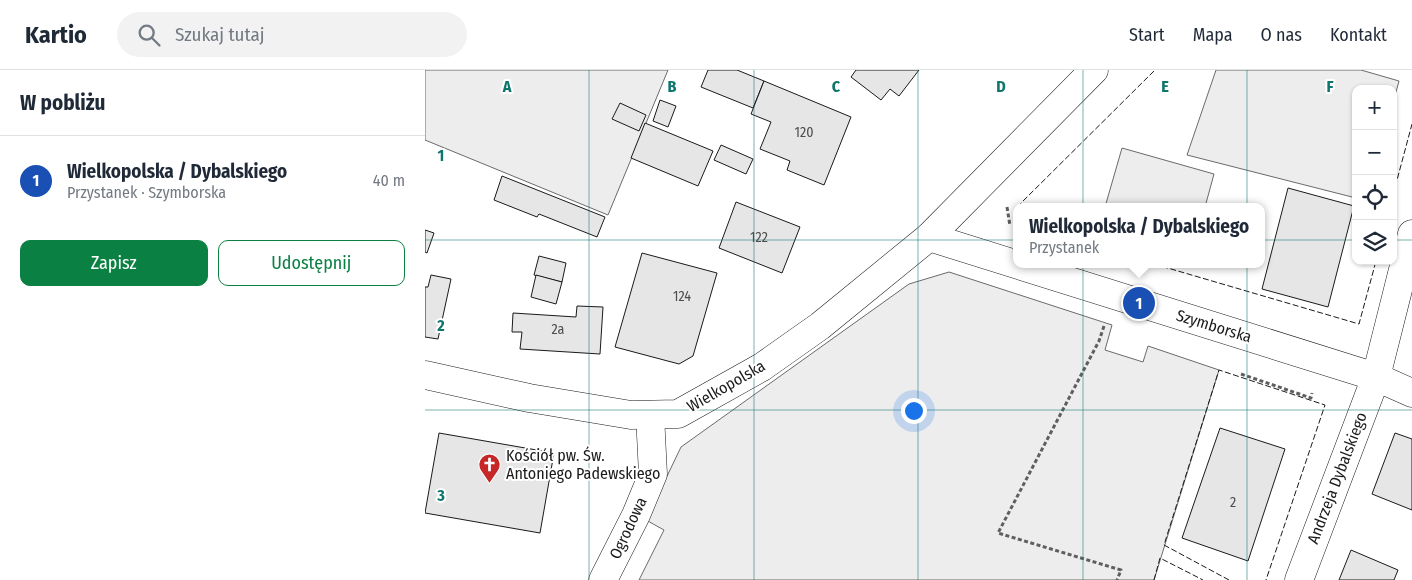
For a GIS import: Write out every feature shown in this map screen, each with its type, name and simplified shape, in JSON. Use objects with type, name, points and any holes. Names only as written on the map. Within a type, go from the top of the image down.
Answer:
[{"type":"street","name":"Wielkopolska","points":[[425,376],[539,400],[631,415],[678,414],[762,367],[820,326],[929,237],[1094,70]]},
{"type":"street","name":"Andrzeja Dybalskiego","points":[[1299,580],[1375,377],[1412,234]]},
{"type":"street","name":"Szymborska","points":[[929,237],[1013,263]]},
{"type":"street","name":"Szymborska","points":[[1028,268],[1375,377],[1412,393]]},
{"type":"street","name":"Ogrodowa","points":[[603,580],[653,474],[650,415]]},
{"type":"path","points":[[1114,295],[1099,341],[998,533],[1121,570],[1117,580]]},
{"type":"shaded area","points":[[425,70],[668,70],[608,215],[425,140]]},
{"type":"shaded area","points":[[1216,70],[1361,70],[1399,81],[1397,88],[1397,85],[1352,85],[1352,197],[1187,155]]},
{"type":"shaded area","points":[[1122,148],[1214,174],[1206,203],[1106,203]]},
{"type":"shaded area","points":[[949,272],[1112,325],[1105,350],[1143,362],[1148,346],[1219,370],[1154,580],[639,580],[664,530],[646,520],[681,447],[909,284]]},
{"type":"building","points":[[708,70],[737,70],[764,81],[753,108],[701,87]]},
{"type":"building","points":[[856,70],[919,70],[899,96],[890,89],[881,100],[851,77]]},
{"type":"building","points":[[764,81],[851,117],[824,185],[787,170],[790,161],[760,149],[771,122],[751,114]]},
{"type":"building","points":[[660,100],[676,106],[668,127],[653,121]]},
{"type":"building","points":[[620,103],[646,115],[639,131],[612,119]]},
{"type":"building","points":[[645,123],[713,151],[698,186],[631,158]]},
{"type":"building","points":[[721,145],[753,159],[746,174],[714,160]]},
{"type":"building","points":[[502,176],[605,217],[597,237],[539,214],[537,217],[494,200]]},
{"type":"building","points":[[1288,188],[1352,205],[1352,214],[1328,307],[1262,289]]},
{"type":"building","points":[[736,202],[800,227],[782,273],[719,248]]},
{"type":"building","points":[[425,230],[434,233],[427,253],[425,252]]},
{"type":"building","points":[[642,253],[717,273],[693,356],[679,364],[615,347]]},
{"type":"building","points":[[539,256],[566,263],[562,282],[534,275]]},
{"type":"building","points":[[431,275],[451,279],[438,339],[425,337],[425,287],[428,287]]},
{"type":"building","points":[[536,275],[562,282],[556,304],[531,297]]},
{"type":"building","points":[[577,306],[603,307],[600,354],[520,349],[522,332],[512,332],[513,313],[576,317]]},
{"type":"building","points":[[1220,428],[1285,449],[1248,561],[1182,538]]},
{"type":"building","name":"Kościół pw. Św. Antoniego Padewskiego","points":[[439,433],[554,453],[540,533],[425,513]]},
{"type":"building","points":[[1395,433],[1412,439],[1412,510],[1372,494]]},
{"type":"building","points":[[1351,550],[1398,570],[1394,580],[1339,580]]},
{"type":"fence","points":[[1021,203],[1155,70]]},
{"type":"fence","points":[[1397,180],[1412,124]]},
{"type":"fence","points":[[1168,268],[1359,324],[1375,265]]},
{"type":"fence","points":[[1229,580],[1164,545],[1219,370],[1325,405],[1266,580]]},
{"type":"fence","points":[[1154,580],[1160,558],[1203,580]]},
{"type":"place","name":"Wielkopolska / Dybalskiego","points":[[1139,303]]},
{"type":"place","name":"Kościół pw. Św. Antoniego Padewskiego","points":[[490,483]]}]
